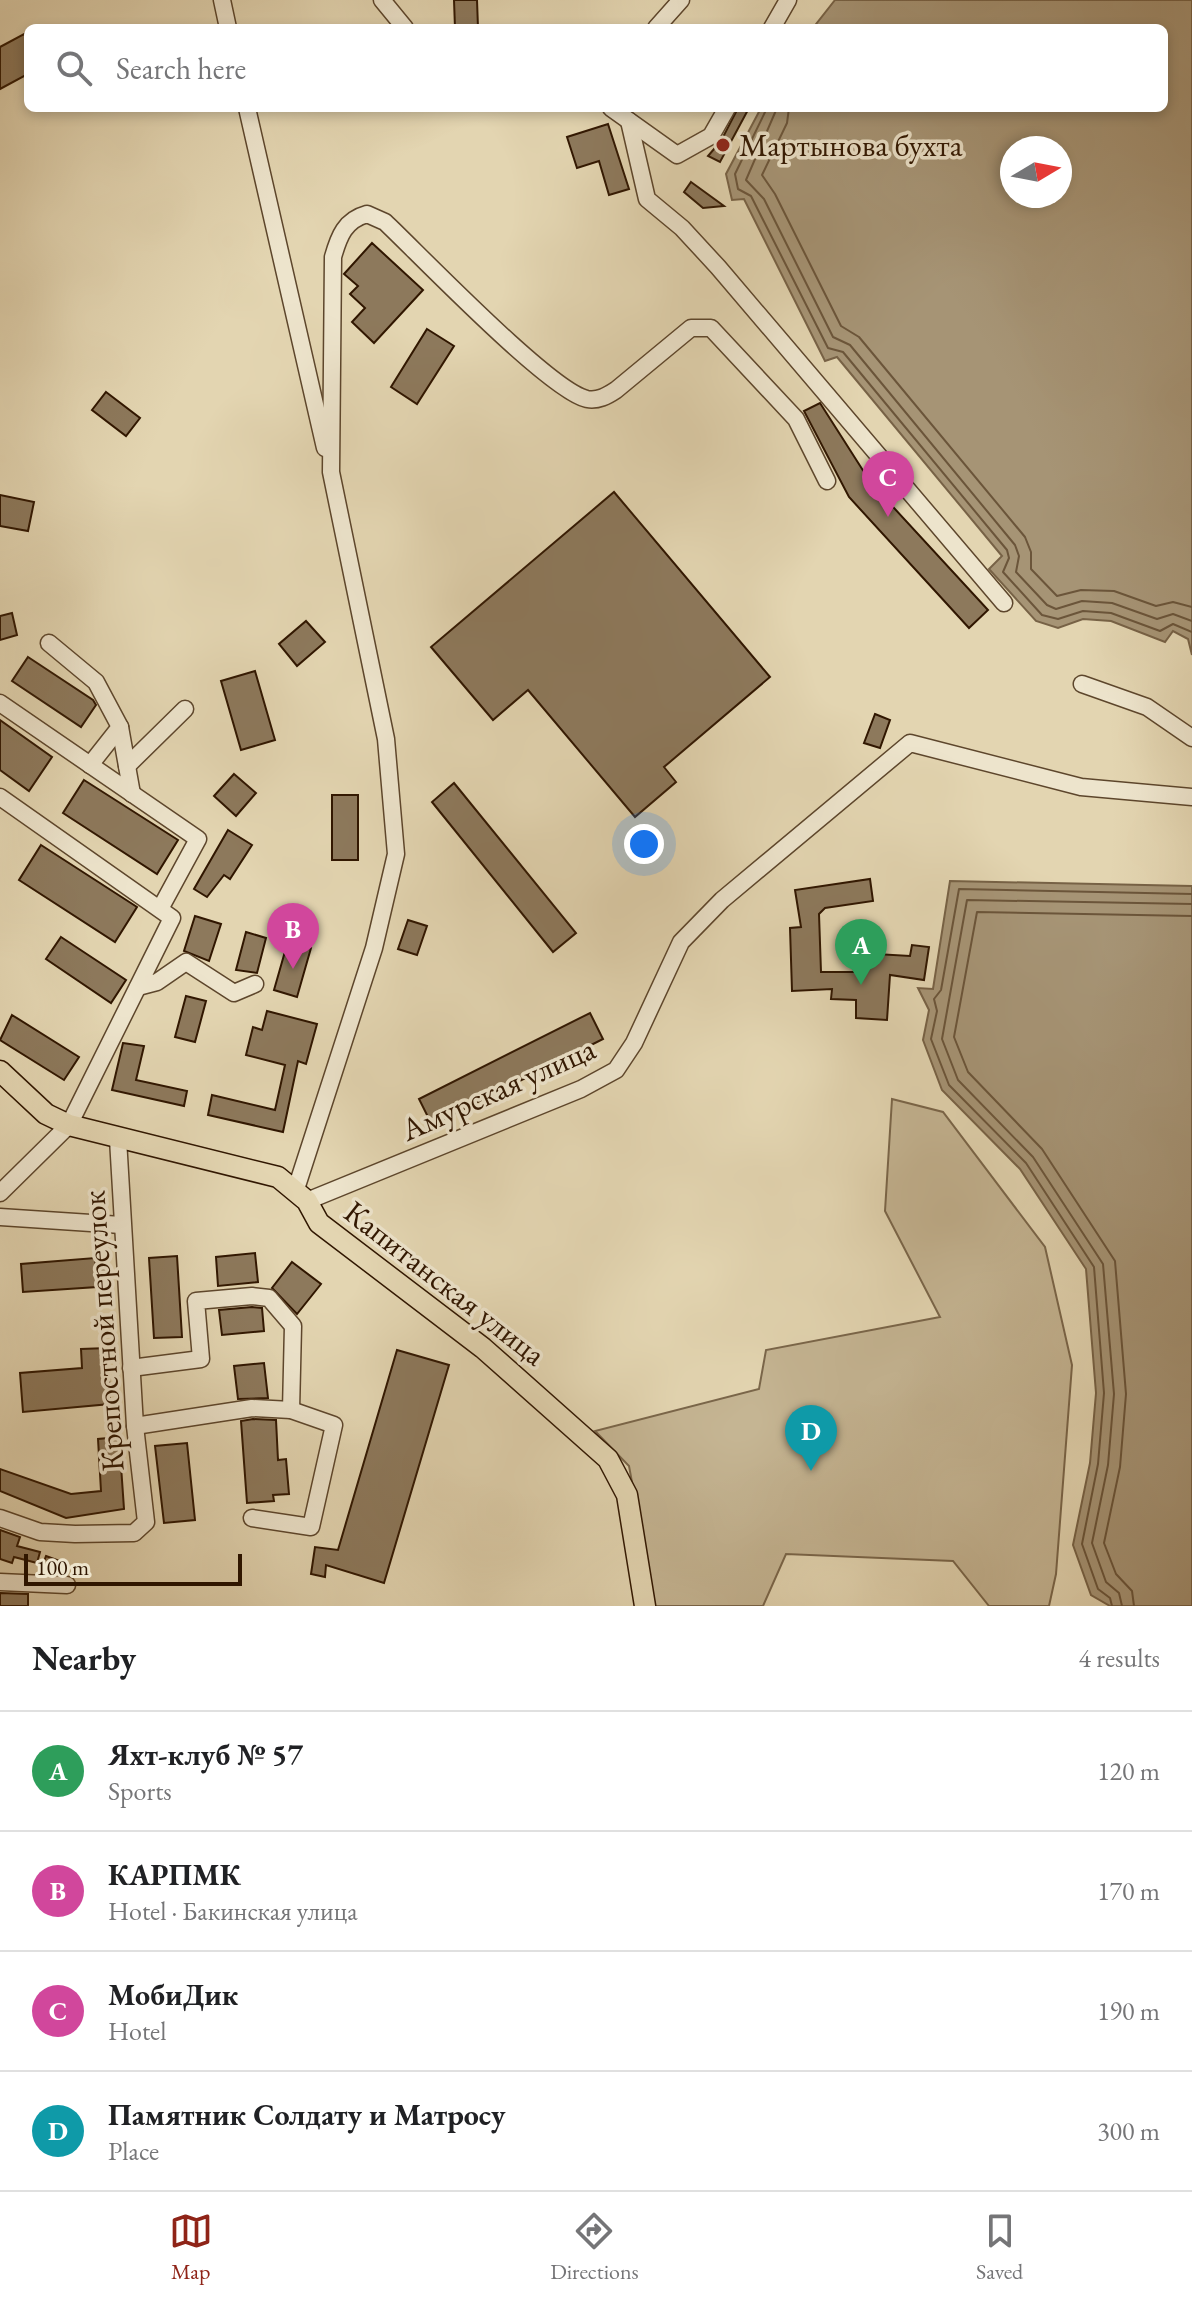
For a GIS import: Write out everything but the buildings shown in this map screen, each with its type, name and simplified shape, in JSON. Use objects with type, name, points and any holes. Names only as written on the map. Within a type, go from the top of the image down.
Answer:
[{"type":"main road","points":[[0,1071],[46,1114],[69,1125],[278,1177],[301,1195]]},
{"type":"main road","name":"Капитанская улица","points":[[301,1195],[319,1223],[483,1348],[608,1459],[627,1495],[645,1606]]},
{"type":"street","points":[[222,0],[227,24]]},
{"type":"street","points":[[382,0],[402,24]]},
{"type":"street","points":[[660,24],[681,0]]},
{"type":"street","points":[[774,24],[788,0]]},
{"type":"street","points":[[248,112],[331,472],[386,739],[396,854],[374,948],[301,1195]]},
{"type":"street","points":[[617,112],[677,155],[711,136],[725,112]]},
{"type":"street","points":[[629,121],[647,199],[682,228],[718,267],[1004,603]]},
{"type":"street","points":[[331,472],[333,257],[344,227],[354,217],[367,214],[385,222],[533,362],[565,388],[588,399],[607,396],[616,390],[691,328],[711,328],[796,419],[827,481]]},
{"type":"street","points":[[49,643],[96,682],[120,727],[132,794]]},
{"type":"street","points":[[1082,684],[1147,707],[1192,738]]},
{"type":"street","points":[[0,703],[198,839],[138,987],[69,1125],[0,1193]]},
{"type":"street","points":[[127,766],[185,709]]},
{"type":"street","points":[[90,765],[120,727]]},
{"type":"street","name":"Амурская улица","points":[[301,1195],[581,1089],[616,1070],[634,1043],[681,942],[722,900],[910,743],[1081,787],[1192,797]]},
{"type":"street","points":[[0,797],[166,914]]},
{"type":"street","points":[[138,987],[157,982],[186,962],[234,993],[255,984]]},
{"type":"street","name":"Крепостной переулок","points":[[0,1518],[40,1532],[75,1534],[134,1533],[142,1529],[147,1518],[135,1426],[118,1139]]},
{"type":"street","points":[[0,1217],[121,1225]]},
{"type":"street","points":[[131,1368],[201,1359],[196,1301],[252,1296],[269,1298],[293,1326],[291,1410]]},
{"type":"street","points":[[135,1426],[252,1408],[291,1410],[334,1425],[311,1527],[252,1518]]},
{"type":"street","points":[[0,1582],[67,1585]]},
{"type":"shaded area","points":[[892,1099],[943,1112],[1045,1247],[1072,1365],[1056,1574],[1049,1606],[989,1606],[953,1561],[786,1554],[763,1606],[655,1606],[629,1466],[595,1431],[759,1389],[766,1350],[940,1317],[885,1211]]},
{"type":"water","points":[[835,0],[1192,0],[1192,655],[1188,639],[1173,631],[1165,642],[1111,621],[1083,619],[1058,628],[1036,621],[989,569],[1002,556],[837,357],[825,361],[744,199],[732,200],[726,174],[759,112],[1168,112],[1168,24],[816,24]]},
{"type":"water","points":[[950,881],[1192,886],[1192,1606],[1110,1606],[1091,1595],[1073,1545],[1090,1463],[1096,1393],[1086,1269],[1020,1169],[942,1090],[923,1040],[929,1010],[918,988],[933,989]]},
{"type":"place","name":"Мартынова бухта","points":[[723,145]]},
{"type":"place","name":"МобиДик","points":[[888,517]]},
{"type":"place","name":"КАРПМК","points":[[293,969]]},
{"type":"place","name":"Яхт-клуб № 57","points":[[861,985]]},
{"type":"place","name":"Памятник Солдату и Матросу","points":[[811,1471]]}]
